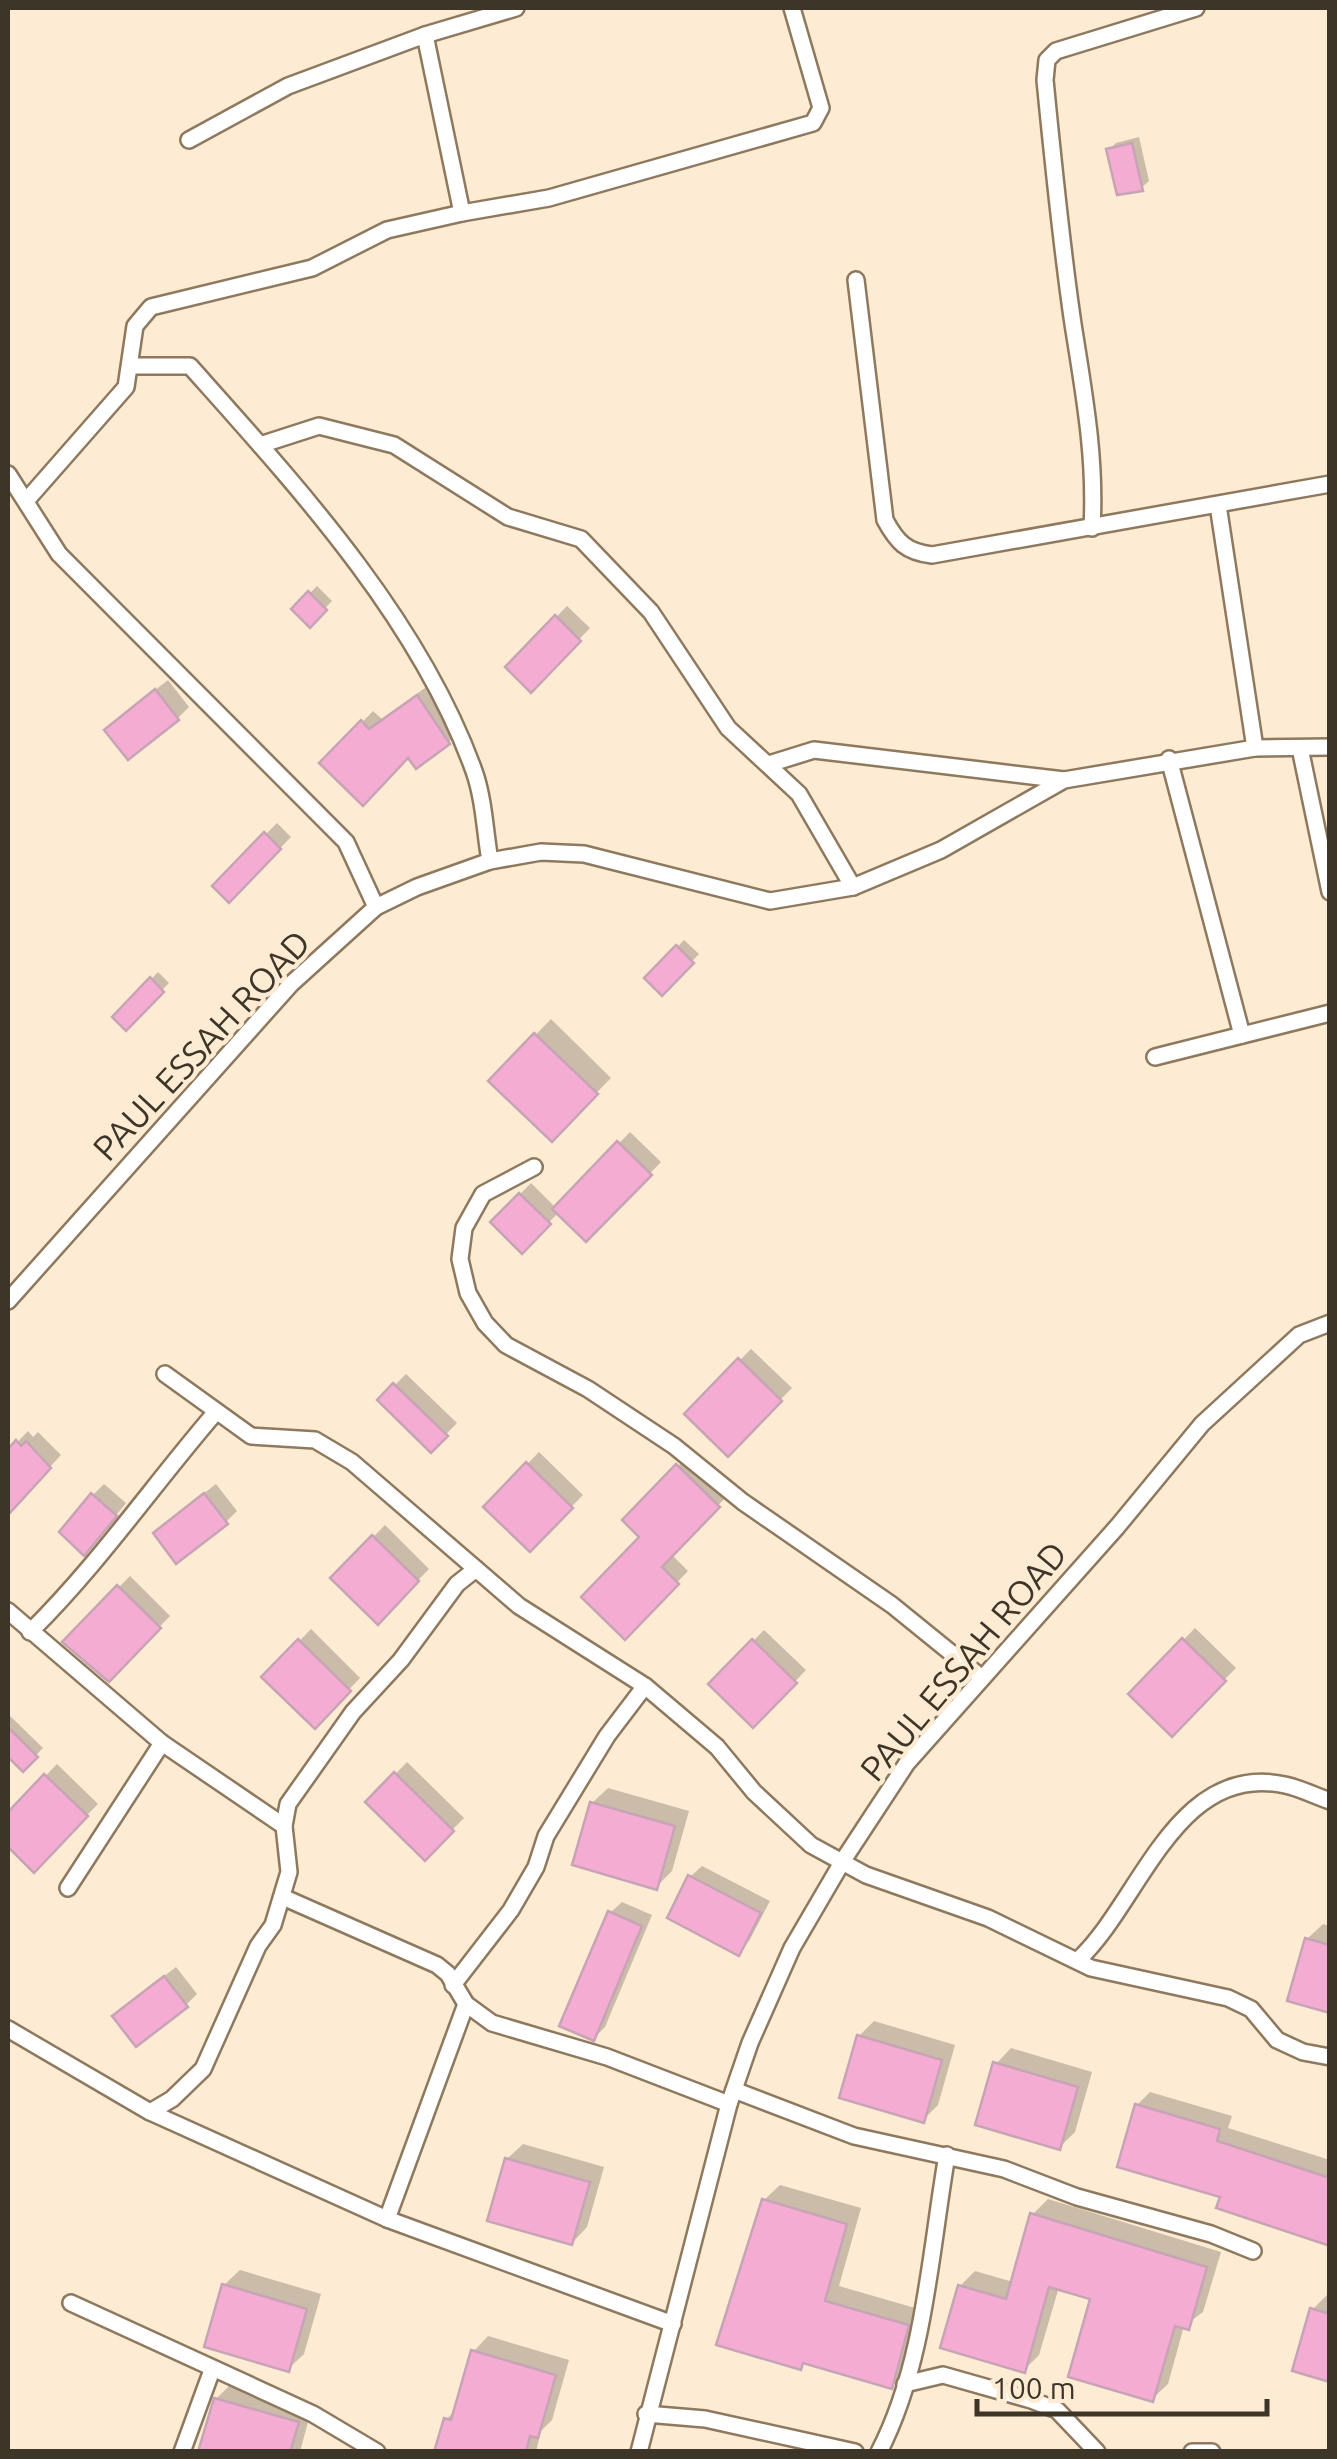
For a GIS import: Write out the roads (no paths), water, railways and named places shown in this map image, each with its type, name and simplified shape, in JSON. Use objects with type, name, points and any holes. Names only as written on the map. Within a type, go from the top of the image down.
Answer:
[{"type":"street","points":[[189,140],[288,86],[425,35],[516,8]]},
{"type":"street","points":[[26,501],[126,388],[135,326],[151,307],[312,268],[387,230],[462,212],[549,198],[813,122],[821,108],[792,8]]},
{"type":"street","points":[[1092,528],[1095,476],[1089,410],[1062,244],[1045,80],[1048,60],[1056,51],[1196,8]]},
{"type":"street","points":[[425,35],[462,212]]},
{"type":"street","points":[[856,280],[885,520],[896,540],[913,553],[932,555],[1330,484]]},
{"type":"street","points":[[132,366],[190,366],[357,559],[452,719],[475,775],[490,861]]},
{"type":"street","points":[[260,445],[319,426],[394,445],[508,517],[581,539],[650,612],[728,728],[799,794],[853,887]]},
{"type":"street","points":[[8,474],[59,554],[346,842],[376,907]]},
{"type":"street","points":[[1218,506],[1255,748]]},
{"type":"street","name":"PAUL ESSAH ROAD","points":[[8,1301],[291,984],[376,907],[417,887],[490,861],[542,852],[584,854],[770,902],[853,887],[942,850],[1064,780],[1169,759],[1255,748],[1330,746]]},
{"type":"street","points":[[1300,748],[1330,892]]},
{"type":"street","points":[[769,764],[814,750],[1064,780]]},
{"type":"street","points":[[1169,759],[1242,1035]]},
{"type":"street","points":[[1155,1057],[1330,1013]]},
{"type":"street","points":[[534,1167],[483,1194],[464,1228],[460,1259],[468,1292],[485,1324],[506,1346],[588,1388],[674,1446],[743,1502],[892,1604],[982,1678]]},
{"type":"street","name":"PAUL ESSAH ROAD","points":[[639,2452],[732,2097],[792,1948],[844,1859],[907,1763],[1202,1424],[1300,1334],[1330,1323]]},
{"type":"street","points":[[164,1374],[237,1430],[264,1440],[315,1440],[330,1447],[519,1606],[645,1686],[717,1747],[783,1822],[811,1845],[844,1859],[866,1875],[970,1910],[1106,1972],[1228,1998],[1251,2009],[1277,2040],[1303,2052],[1330,2057]]},
{"type":"street","points":[[30,1632],[80,1581],[129,1514],[215,1412]]},
{"type":"street","points":[[150,2112],[172,2098],[203,2068],[285,1898],[289,1872],[284,1826],[288,1804],[353,1712],[401,1660],[457,1584],[476,1569]]},
{"type":"street","points":[[8,1611],[162,1743],[284,1826]]},
{"type":"street","points":[[453,1984],[511,1910],[536,1867],[546,1836],[607,1736],[645,1686]]},
{"type":"street","points":[[68,1888],[162,1743]]},
{"type":"street","points":[[1078,1960],[1112,1924],[1144,1866],[1171,1832],[1217,1793],[1259,1782],[1285,1785],[1330,1801]]},
{"type":"street","points":[[285,1898],[412,1952],[448,1974],[466,2004],[503,2027],[854,2136],[1004,2168],[1077,2197],[1211,2234],[1253,2251]]},
{"type":"street","points":[[387,2219],[466,2004]]},
{"type":"street","points":[[8,2030],[150,2112],[387,2219],[674,2324]]},
{"type":"street","points":[[876,2451],[904,2384],[926,2287],[946,2156]]},
{"type":"street","points":[[71,2304],[312,2414],[377,2452]]},
{"type":"street","points":[[182,2452],[212,2370]]},
{"type":"street","points":[[904,2384],[943,2375],[1031,2400],[1058,2410],[1097,2452]]},
{"type":"street","points":[[646,2414],[704,2418],[854,2452]]},
{"type":"street","points":[[1192,2452],[1212,2452]]}]
